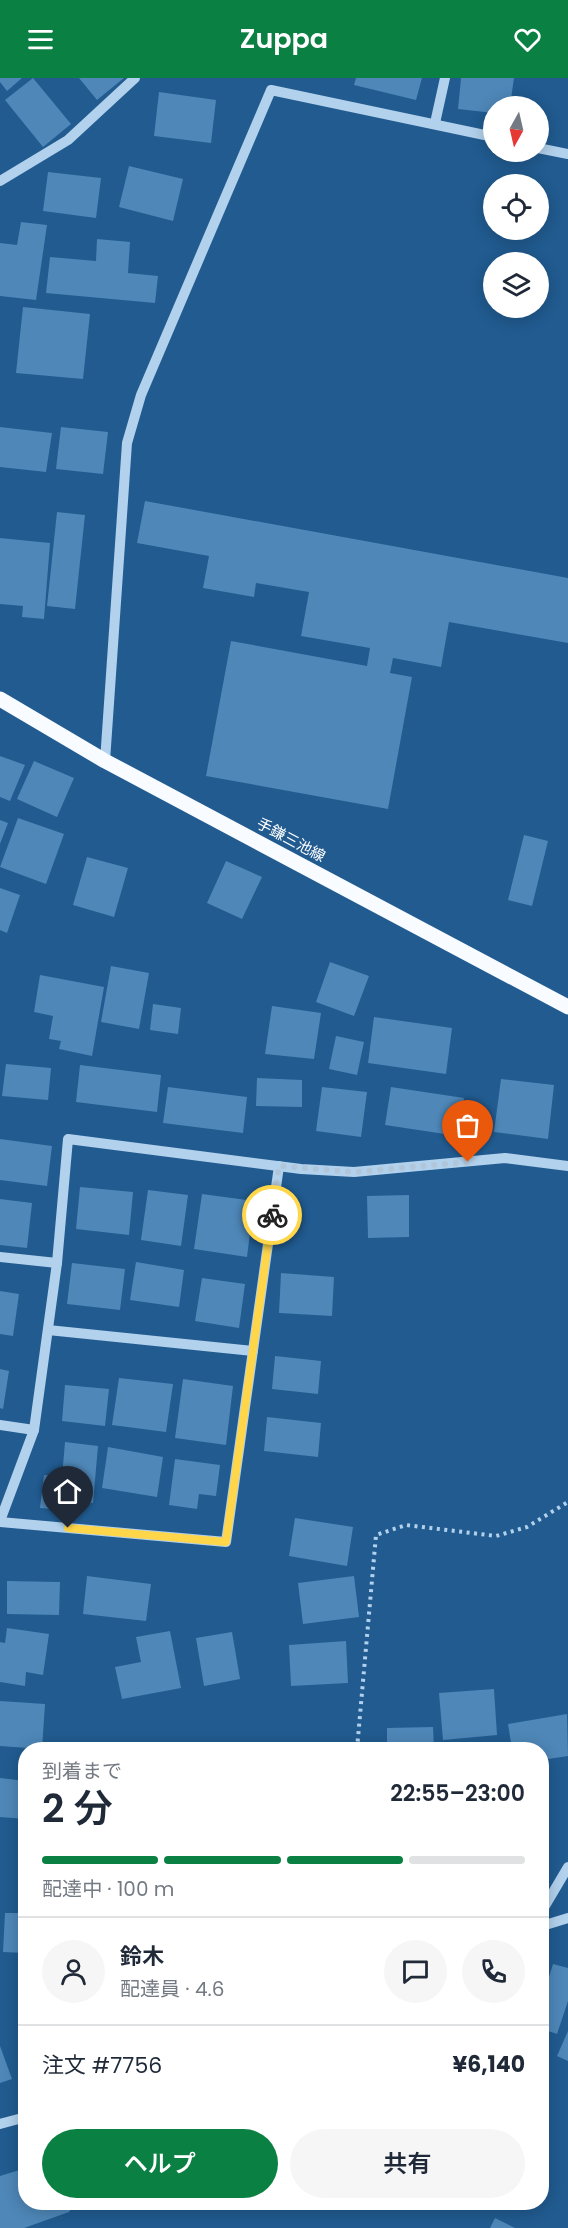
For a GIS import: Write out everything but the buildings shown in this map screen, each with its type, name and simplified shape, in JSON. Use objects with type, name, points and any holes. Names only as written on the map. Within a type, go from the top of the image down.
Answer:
[{"type":"main road","name":"手鎌三池線","points":[[0,699],[105,761],[568,1007]]},
{"type":"street","points":[[0,181],[68,140],[135,78]]},
{"type":"street","points":[[435,123],[445,78]]},
{"type":"street","points":[[105,761],[127,442],[141,395],[271,90],[483,134]]},
{"type":"street","points":[[549,150],[568,154]]},
{"type":"street","points":[[279,1166],[226,1542],[0,1522],[34,1430],[57,1263],[68,1139],[279,1166],[354,1172],[505,1158],[568,1166]]},
{"type":"street","points":[[0,1257],[57,1263]]},
{"type":"street","points":[[48,1330],[253,1351]]},
{"type":"street","points":[[0,1425],[34,1430]]},
{"type":"street","points":[[549,1899],[568,1867]]},
{"type":"street","points":[[549,1924],[568,1918]]},
{"type":"street","points":[[0,2124],[18,2118]]},
{"type":"path","points":[[358,1742],[376,1535],[406,1525],[496,1536],[527,1527],[568,1502]]},
{"type":"way so far","points":[[272,1215],[279,1166],[354,1172],[468,1162]]},
{"type":"route","points":[[68,1528],[226,1542],[272,1215]]}]
